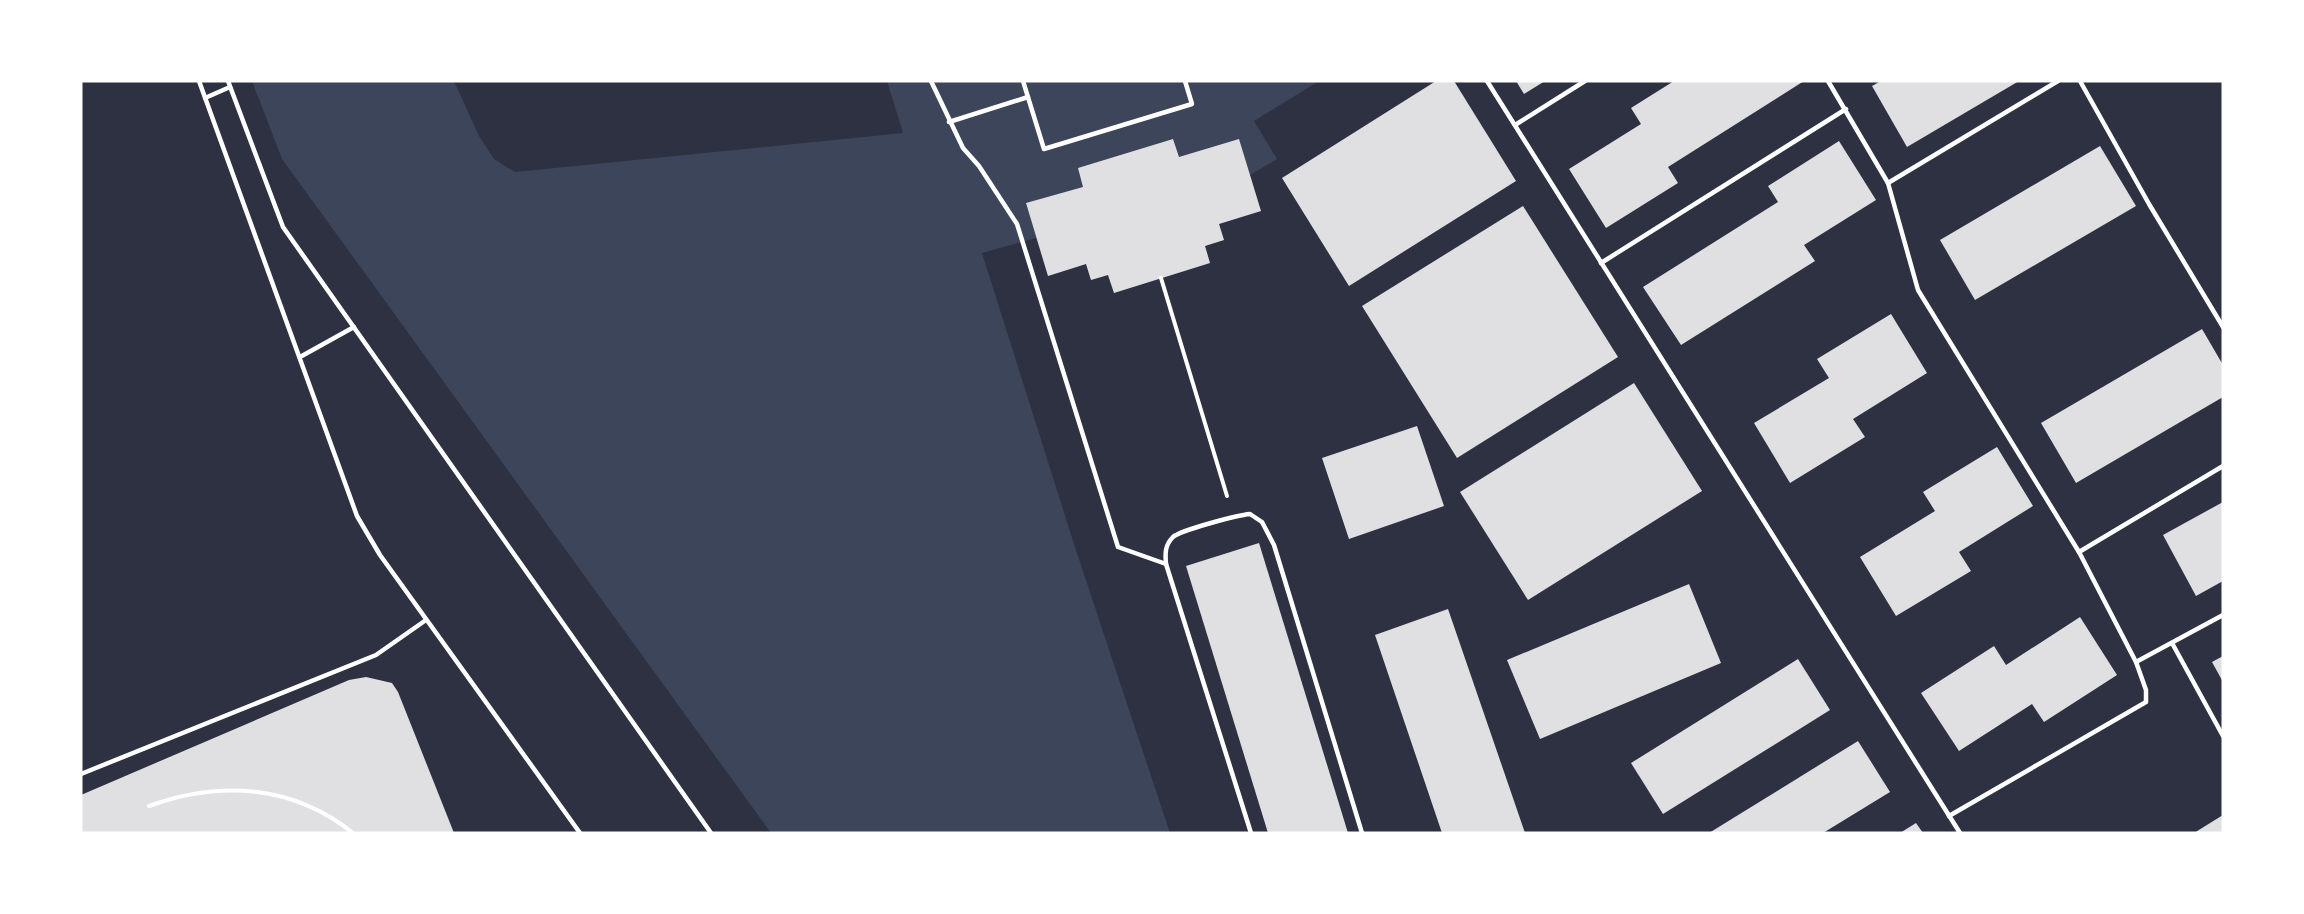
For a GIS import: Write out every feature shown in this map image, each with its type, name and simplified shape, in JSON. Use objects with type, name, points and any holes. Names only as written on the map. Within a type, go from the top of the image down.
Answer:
[{"type":"lane","points":[[199,81],[357,516],[380,555],[580,833]]},
{"type":"lane","points":[[228,81],[283,227],[711,833]]},
{"type":"lane","points":[[931,81],[963,148],[979,166],[1017,224],[1118,547],[1166,564]]},
{"type":"lane","points":[[1023,81],[1044,149],[1192,104],[1185,81]]},
{"type":"lane","points":[[1487,81],[1960,833]]},
{"type":"lane","points":[[1515,125],[1585,81]]},
{"type":"lane","points":[[1828,81],[1888,183],[1918,290],[2079,552],[2136,662],[2146,690],[2146,702],[1949,816]]},
{"type":"lane","points":[[1888,183],[2058,81]]},
{"type":"lane","points":[[2080,81],[2131,168],[2149,204],[2223,327]]},
{"type":"lane","points":[[205,98],[230,87]]},
{"type":"lane","points":[[950,122],[1028,97]]},
{"type":"lane","points":[[1601,263],[1846,109]]},
{"type":"lane","points":[[300,357],[354,327]]},
{"type":"lane","points":[[2079,552],[2223,465]]},
{"type":"lane","points":[[1251,833],[1166,564],[1166,546],[1177,534],[1250,514],[1266,528],[1274,545],[1362,833]]},
{"type":"lane","points":[[2136,662],[2223,615]]},
{"type":"lane","points":[[81,774],[376,655],[426,620]]},
{"type":"lane","points":[[2172,643],[2223,736]]},
{"type":"path","points":[[1161,278],[1233,517]]},
{"type":"path","points":[[150,806],[202,791],[247,791],[303,804],[333,817],[352,833]]},
{"type":"shaded area","points":[[252,81],[454,81],[479,136],[494,159],[515,172],[903,133],[887,81],[1319,81],[1254,121],[1277,159],[1250,175],[1261,211],[1219,224],[1224,240],[1205,246],[1210,263],[1114,293],[1108,275],[1091,280],[1086,264],[1048,276],[1036,238],[982,253],[1074,544],[1170,833],[771,833],[282,159]]},
{"type":"building","points":[[1436,81],[1454,81],[1516,181],[1349,286],[1282,178]]},
{"type":"building","points":[[1516,81],[1545,81],[1524,94]]},
{"type":"building","points":[[1674,81],[1804,81],[1668,167],[1678,183],[1606,228],[1569,169],[1641,124],[1631,108]]},
{"type":"building","points":[[1881,81],[2019,81],[1907,147],[1872,86]]},
{"type":"building","points":[[1173,139],[1179,157],[1239,139],[1261,211],[1219,224],[1224,240],[1205,246],[1210,263],[1114,293],[1108,275],[1091,280],[1086,264],[1048,276],[1026,203],[1083,187],[1078,168]]},
{"type":"building","points":[[1839,141],[1876,200],[1804,245],[1815,261],[1681,345],[1643,287],[1778,202],[1768,186]]},
{"type":"building","points":[[2100,146],[2136,206],[1975,300],[1940,240]]},
{"type":"building","points":[[1523,206],[1618,357],[1457,458],[1362,306]]},
{"type":"building","points":[[1891,314],[1927,373],[1853,419],[1865,437],[1790,483],[1754,423],[1829,378],[1817,359]]},
{"type":"building","points":[[2202,329],[2223,365],[2223,397],[2076,483],[2041,423]]},
{"type":"building","points":[[1634,383],[1702,491],[1528,600],[1460,492]]},
{"type":"building","points":[[1417,426],[1444,506],[1349,539],[1322,458]]},
{"type":"building","points":[[1997,447],[2033,506],[1959,552],[1971,571],[1896,616],[1860,557],[1935,511],[1923,492]]},
{"type":"building","points":[[2223,502],[2223,581],[2196,596],[2163,535]]},
{"type":"building","points":[[1259,543],[1348,833],[1268,833],[1186,566]]},
{"type":"building","points":[[1689,584],[1721,663],[1540,739],[1507,660]]},
{"type":"building","points":[[1448,609],[1525,833],[1442,833],[1375,635]]},
{"type":"building","points":[[2080,617],[2117,675],[2044,722],[2032,704],[1959,751],[1921,693],[1994,646],[2006,665]]},
{"type":"building","points":[[2223,656],[2223,682],[2212,662]]},
{"type":"building","points":[[1798,659],[1830,710],[1663,814],[1631,763]]},
{"type":"building","points":[[366,677],[392,683],[398,692],[454,833],[81,833],[81,795],[349,680]]},
{"type":"building","points":[[1858,741],[1890,792],[1823,833],[1709,833]]},
{"type":"building","points":[[2223,815],[2223,833],[2194,833]]},
{"type":"building","points":[[1916,823],[1923,833],[1900,833]]}]
